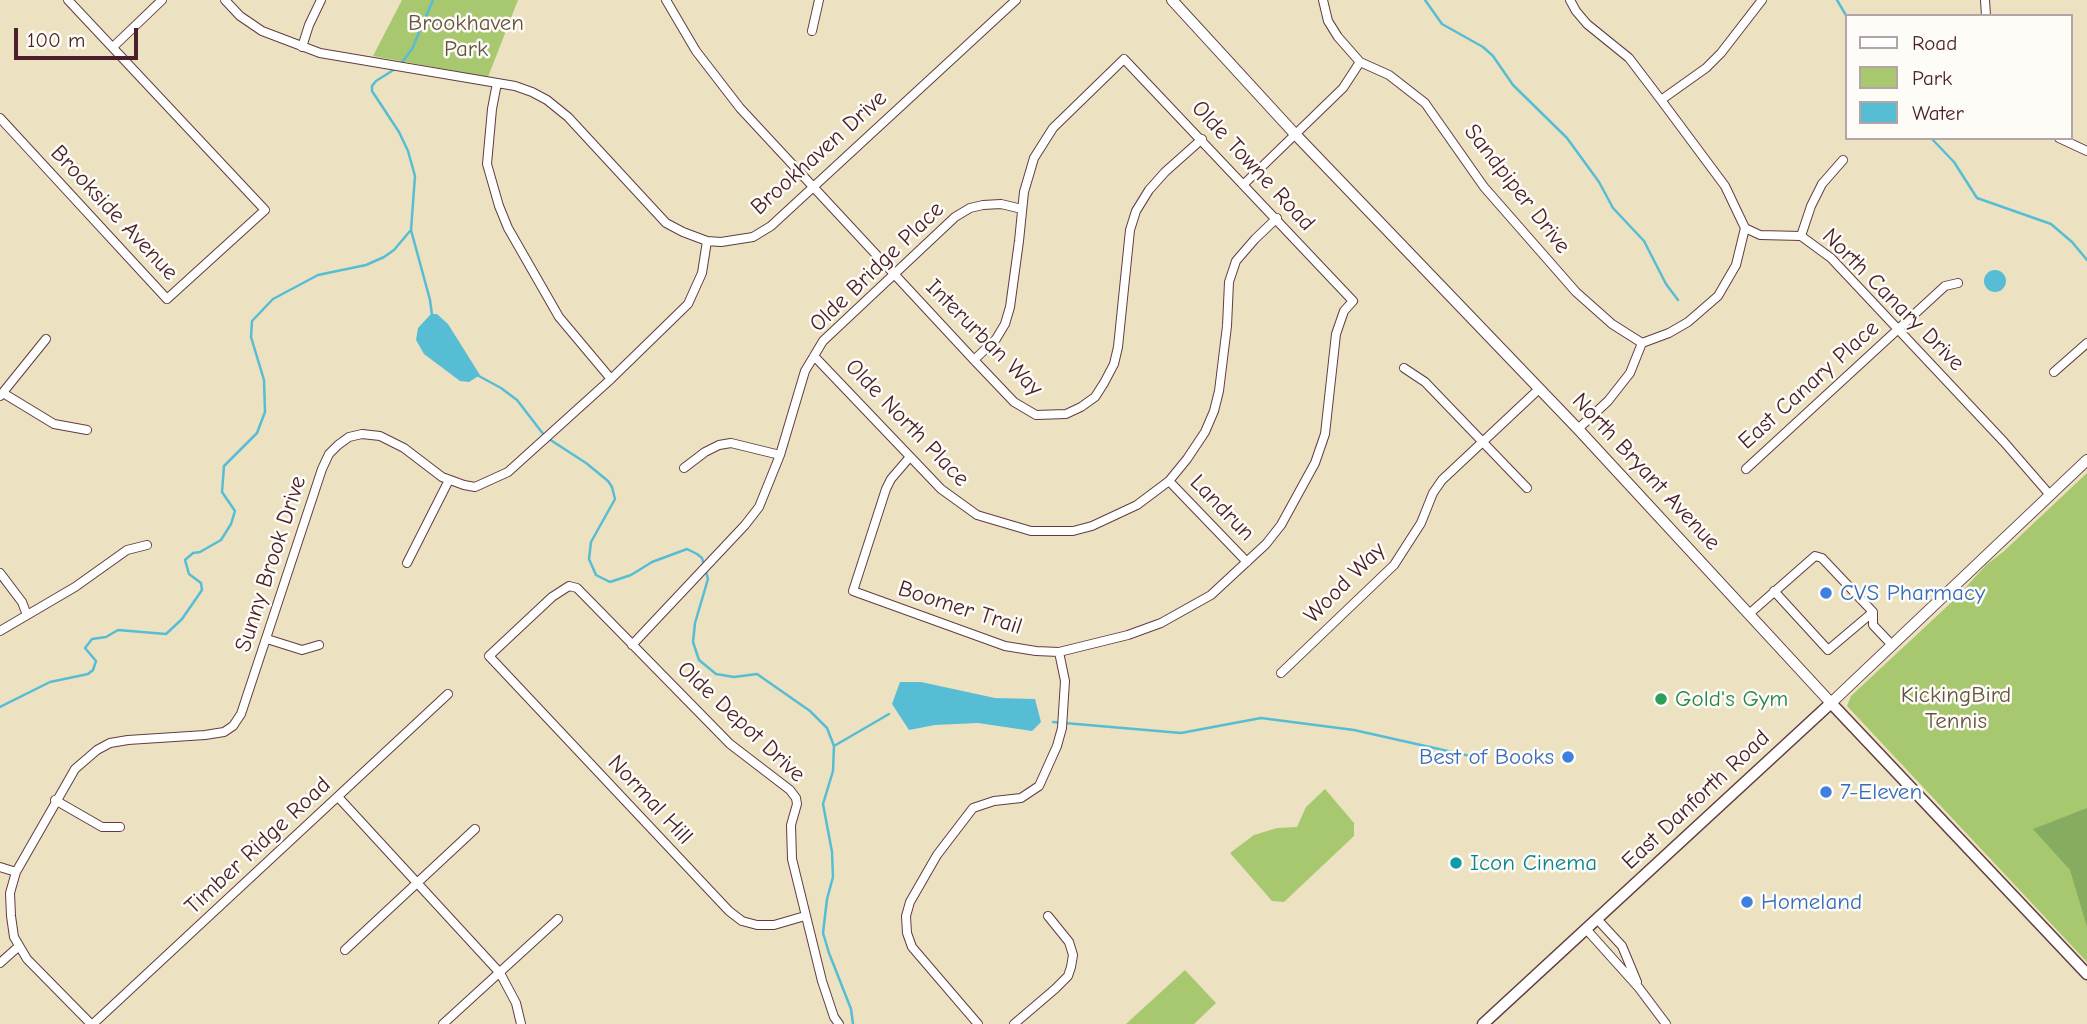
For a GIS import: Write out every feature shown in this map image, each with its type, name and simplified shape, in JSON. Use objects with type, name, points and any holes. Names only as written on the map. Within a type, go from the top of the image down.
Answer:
[{"type":"main road","name":"East Danforth Road","points":[[1483,1024],[1830,703]]},
{"type":"main road","name":"North Bryant Avenue","points":[[1830,703],[2087,974]]},
{"type":"street","points":[[68,0],[113,47],[162,0]]},
{"type":"street","name":"Brookhaven Drive","points":[[225,0],[240,16],[262,31],[302,47],[367,62],[514,86],[547,100],[568,117],[666,223],[707,241],[734,241],[753,237],[771,226],[1016,0]]},
{"type":"street","points":[[302,47],[309,24],[321,0]]},
{"type":"street","name":"Interurban Way","points":[[666,0],[696,51],[727,91],[893,275],[1014,402],[1036,415],[1066,414],[1095,397],[1114,364],[1118,347],[1130,230],[1136,211],[1165,172],[1202,139]]},
{"type":"street","points":[[812,31],[819,0]]},
{"type":"street","name":"North Bryant Avenue","points":[[1172,0],[1294,133],[1578,429],[1830,703]]},
{"type":"street","points":[[1243,185],[1343,88],[1360,62],[1328,21],[1322,0]]},
{"type":"street","points":[[1570,0],[1587,24],[1629,58],[1725,186],[1745,228],[1736,265],[1718,296],[1688,322],[1669,333],[1642,343],[1630,373],[1608,401],[1578,429]]},
{"type":"street","points":[[1661,100],[1706,68],[1762,0]]},
{"type":"street","name":"Brookside Avenue","points":[[0,118],[167,299],[265,209],[113,47]]},
{"type":"street","name":"Olde Towne Road","points":[[1022,209],[1034,159],[1053,128],[1124,59],[1277,218],[1353,302]]},
{"type":"street","name":"Sandpiper Drive","points":[[1360,62],[1389,75],[1424,103],[1484,187],[1569,284],[1604,317],[1642,343]]},
{"type":"street","points":[[497,83],[487,164],[499,206],[508,228],[553,308],[573,337],[611,379]]},
{"type":"street","points":[[2063,140],[2087,151]]},
{"type":"street","points":[[1801,236],[1822,184],[1843,160]]},
{"type":"street","name":"Olde Bridge Place","points":[[632,645],[746,525],[759,507],[779,455],[805,371],[823,341],[942,227],[970,208],[1001,204],[1022,209]]},
{"type":"street","points":[[974,360],[996,339],[1005,324],[1010,307],[1022,209]]},
{"type":"street","name":"Olde North Place","points":[[814,356],[872,415],[909,458],[941,489],[977,515],[1031,531],[1073,531],[1092,526],[1137,505],[1168,481],[1205,432],[1214,411],[1227,326],[1229,282],[1236,261],[1277,218]]},
{"type":"street","name":"North Canary Drive","points":[[1745,228],[1760,235],[1801,236],[1831,258],[2004,442],[2050,495]]},
{"type":"street","points":[[407,563],[449,480],[475,486],[508,472],[611,379],[688,304],[702,273],[707,241]]},
{"type":"street","name":"East Canary Place","points":[[1746,469],[1945,286],[1958,283]]},
{"type":"street","name":"Boomer Trail","points":[[909,458],[886,489],[853,591],[1005,646],[1059,652],[1128,635],[1161,623],[1211,594],[1266,544],[1281,525],[1315,463],[1325,434],[1336,334],[1344,311],[1353,302]]},
{"type":"street","points":[[46,339],[1,394],[54,424],[87,430]]},
{"type":"street","points":[[2054,372],[2087,343]]},
{"type":"street","points":[[1404,368],[1425,382],[1527,488]]},
{"type":"street","name":"Wood Way","points":[[1281,673],[1394,565],[1420,523],[1437,486],[1539,389]]},
{"type":"street","name":"Sunny Brook Drive","points":[[92,1024],[27,960],[14,937],[10,893],[16,872],[55,800],[83,761],[110,743],[205,735],[224,732],[233,726],[241,715],[322,469],[329,454],[338,445],[349,437],[362,434],[380,436],[404,448],[449,480]]},
{"type":"street","points":[[684,468],[705,452],[731,443],[779,455]]},
{"type":"street","name":"East Danforth Road","points":[[1830,703],[2087,460]]},
{"type":"street","name":"Landrun","points":[[1168,481],[1247,562]]},
{"type":"street","points":[[0,631],[75,587],[127,551],[147,545]]},
{"type":"street","points":[[1749,614],[1815,556],[1822,558],[1873,612],[1873,625],[1892,645]]},
{"type":"street","points":[[0,573],[22,602],[27,615]]},
{"type":"street","name":"Olde Depot Drive","points":[[489,656],[552,597],[569,586],[576,588],[730,744],[790,790],[796,798],[791,825],[792,859],[821,981],[838,1024]]},
{"type":"street","points":[[1774,591],[1828,650],[1873,612]]},
{"type":"street","points":[[267,639],[302,650],[319,645]]},
{"type":"street","points":[[978,1024],[912,947],[907,933],[906,916],[919,883],[965,815],[984,804],[1021,798],[1038,786],[1057,746],[1062,728],[1065,681],[1059,652]]},
{"type":"street","name":"Normal Hill","points":[[489,656],[729,911],[742,921],[757,925],[774,926],[805,916]]},
{"type":"street","name":"Timber Ridge Road","points":[[92,1024],[448,694]]},
{"type":"street","points":[[338,798],[500,973],[516,1003],[521,1024]]},
{"type":"street","points":[[55,800],[102,827],[121,827]]},
{"type":"street","points":[[345,950],[419,884],[475,829]]},
{"type":"street","points":[[0,867],[16,872]]},
{"type":"street","points":[[1014,1024],[1068,976],[1071,967],[1073,955],[1069,942],[1048,916]]},
{"type":"street","points":[[443,1024],[558,919]]},
{"type":"street","points":[[1597,919],[1622,946],[1639,988]]},
{"type":"street","points":[[1586,929],[1639,988],[1666,1024]]},
{"type":"street","points":[[0,963],[18,947]]},
{"type":"green space","name":"Brookhaven Park","points":[[402,0],[518,0],[488,77],[373,56]]},
{"type":"green space","name":"KickingBird Tennis","points":[[2087,473],[2087,962],[1847,706],[1851,696],[1956,598],[1986,565]]},
{"type":"green space","points":[[1325,789],[1354,823],[1354,836],[1284,902],[1272,901],[1230,853],[1254,835],[1277,828],[1297,827],[1306,807]]},
{"type":"green space","points":[[2087,808],[2087,927],[2070,870],[2033,829]]},
{"type":"green space","points":[[1185,970],[1216,1003],[1194,1024],[1126,1024]]},
{"type":"water","points":[[1995,270],[2003,273],[2006,281],[2003,289],[1995,292],[1987,289],[1984,281],[1987,273]]},
{"type":"water","points":[[431,314],[437,314],[448,324],[480,375],[469,382],[460,381],[424,354],[416,340],[418,328]]},
{"type":"water","points":[[900,682],[921,682],[995,698],[1035,699],[1041,722],[1032,731],[978,723],[935,725],[909,730],[892,704]]},
{"type":"waterway","points":[[400,65],[412,49],[433,0]]},
{"type":"waterway","points":[[1425,0],[1442,24],[1483,47],[1493,56],[1513,85],[1567,138],[1599,182],[1613,208],[1644,241],[1666,284],[1678,300]]},
{"type":"waterway","points":[[1837,0],[1846,15]]},
{"type":"waterway","points":[[395,69],[376,81],[372,91],[399,132],[415,176],[411,230],[432,315]]},
{"type":"waterway","points":[[1933,140],[1954,162],[1977,198],[2051,224],[2072,242],[2087,260]]},
{"type":"waterway","points":[[0,707],[50,682],[88,674],[93,670],[96,661],[85,648],[92,639],[106,637],[118,630],[166,634],[182,619],[202,590],[201,583],[189,574],[185,560],[193,553],[221,540],[231,524],[235,511],[222,492],[224,466],[257,433],[265,412],[264,380],[251,337],[252,321],[273,299],[318,275],[366,265],[384,257],[394,250],[410,231]]},
{"type":"waterway","points":[[477,375],[517,400],[544,435]]},
{"type":"waterway","points":[[549,439],[586,463],[612,487],[615,499],[591,542],[589,559],[596,575],[610,582],[687,549],[697,554],[702,558],[708,579],[695,623],[693,642],[699,660],[716,674],[734,677],[757,674],[810,711],[827,728],[834,746],[833,771],[823,804],[832,852],[833,877],[823,933],[851,1009],[853,1024]]},
{"type":"waterway","points":[[834,746],[889,714]]},
{"type":"waterway","points":[[1053,722],[1181,733],[1261,718],[1354,730],[1470,756]]},
{"type":"place","name":"CVS Pharmacy","points":[[1826,593]]},
{"type":"place","name":"Gold's Gym","points":[[1661,699]]},
{"type":"place","name":"Best of Books","points":[[1568,757]]},
{"type":"place","name":"7-Eleven","points":[[1826,792]]},
{"type":"place","name":"Icon Cinema","points":[[1456,863]]},
{"type":"place","name":"Homeland","points":[[1747,902]]}]
